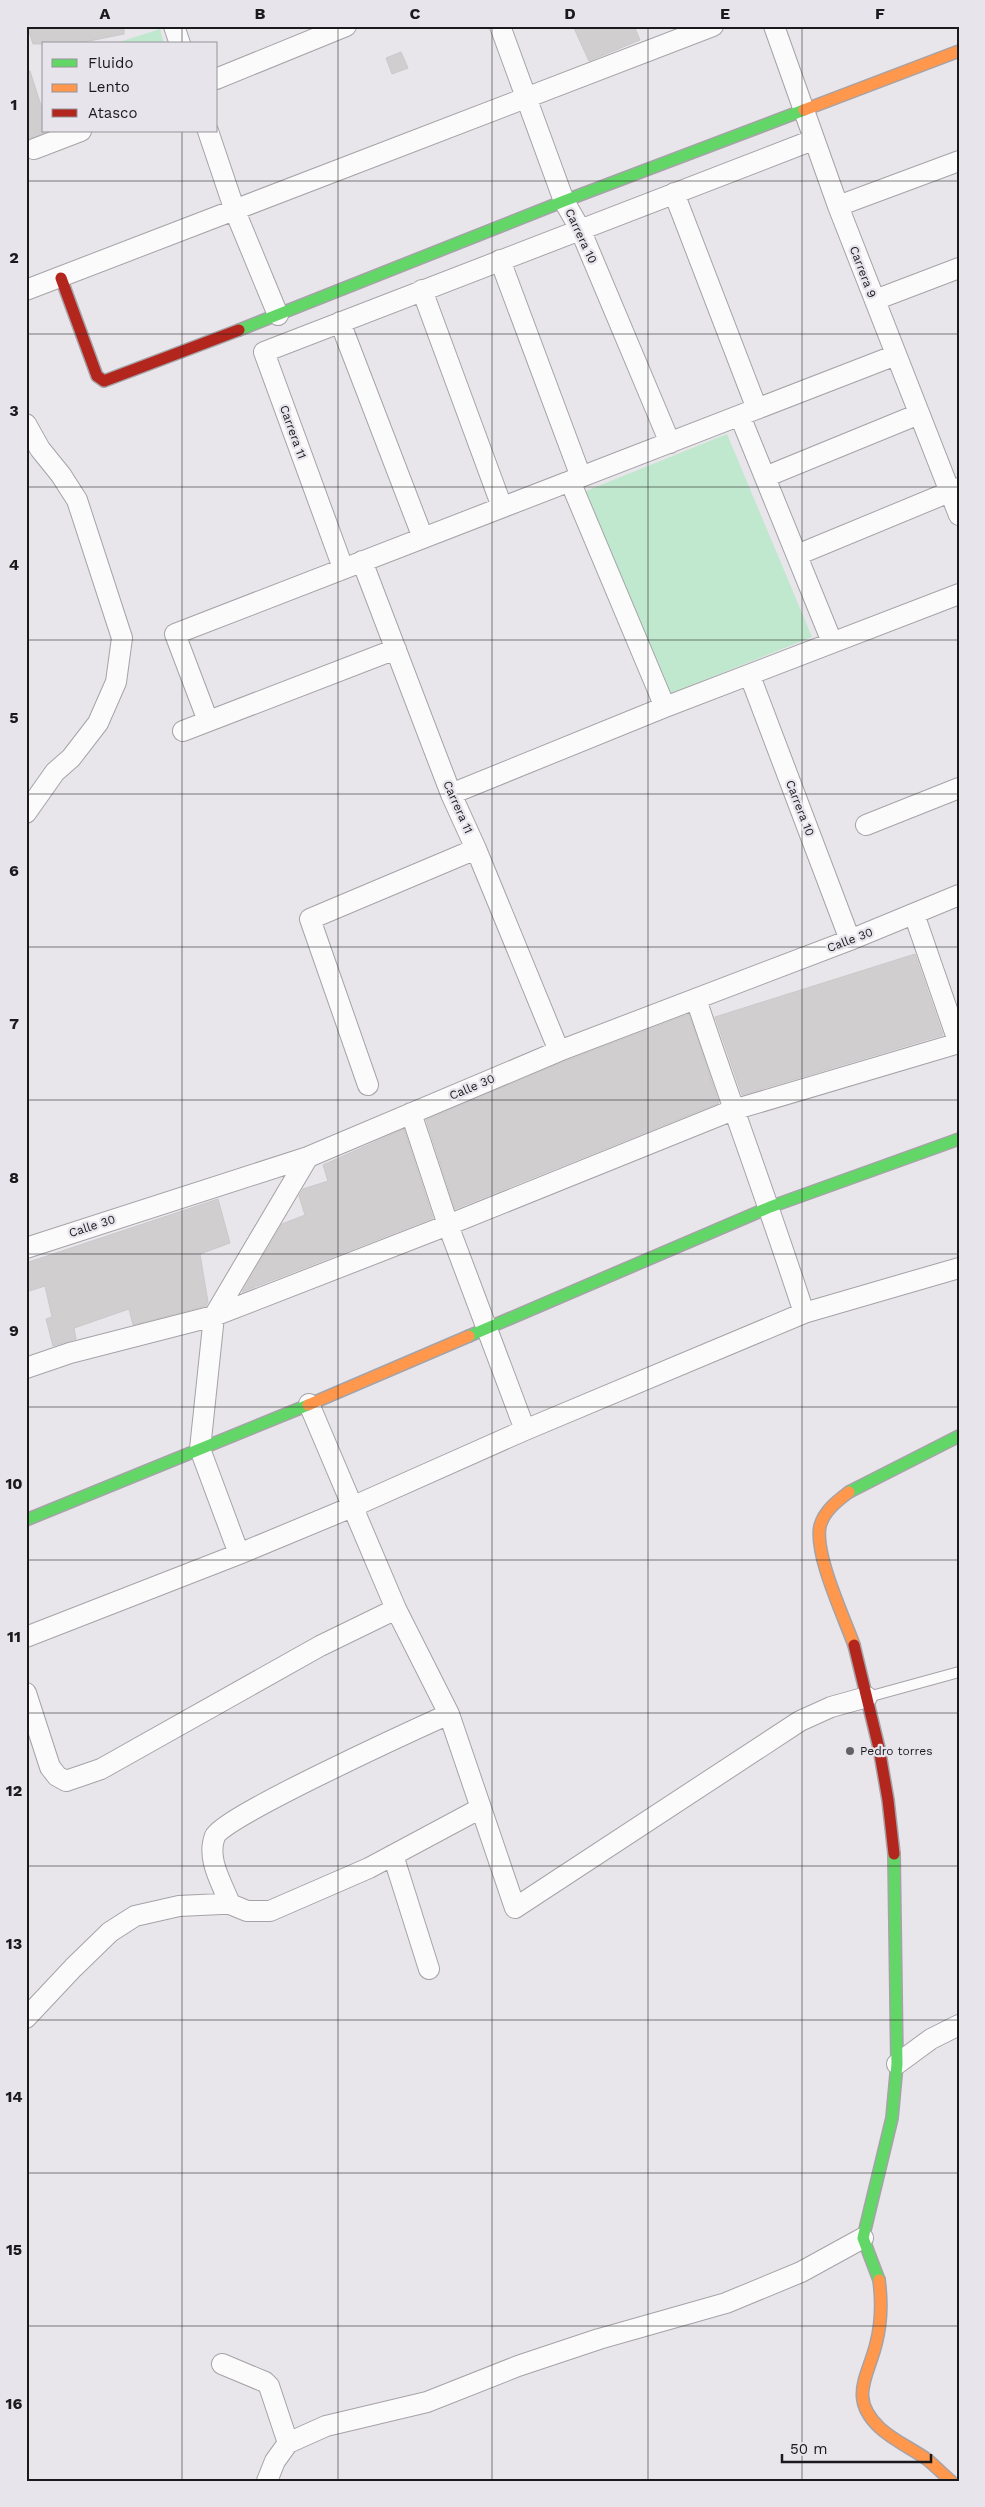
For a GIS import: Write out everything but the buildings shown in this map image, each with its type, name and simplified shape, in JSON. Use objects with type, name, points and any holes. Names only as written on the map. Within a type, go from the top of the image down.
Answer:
[{"type":"street","points":[[174,26],[179,42]]},
{"type":"street","points":[[218,78],[346,26]]},
{"type":"street","name":"Carrera 10","points":[[500,26],[564,200],[580,229],[670,443]]},
{"type":"street","points":[[26,290],[713,26]]},
{"type":"street","name":"Carrera 9","points":[[774,26],[802,110],[838,206],[919,414],[954,489],[959,515]]},
{"type":"street","points":[[61,278],[97,376],[104,381],[114,379],[564,200],[959,51]]},
{"type":"street","points":[[34,150],[79,132]]},
{"type":"street","points":[[208,132],[235,211],[278,315]]},
{"type":"street","points":[[423,538],[340,322],[813,140]]},
{"type":"street","points":[[838,206],[959,161]]},
{"type":"street","points":[[674,194],[748,412],[765,477],[832,642]]},
{"type":"street","points":[[500,260],[576,479],[665,707]]},
{"type":"street","points":[[875,300],[959,268]]},
{"type":"street","points":[[422,290],[502,507]]},
{"type":"street","name":"Carrera 11","points":[[340,322],[264,352],[343,568]]},
{"type":"street","points":[[208,721],[175,634],[896,355]]},
{"type":"street","points":[[765,477],[919,414]]},
{"type":"street","points":[[26,424],[40,449],[61,475],[77,500],[122,638],[116,682],[98,723],[71,758],[54,772],[26,814]]},
{"type":"street","points":[[797,555],[954,489]]},
{"type":"street","name":"Carrera 11","points":[[362,561],[451,794],[476,849],[559,1051]]},
{"type":"street","points":[[451,794],[665,707],[750,676],[832,642],[959,594]]},
{"type":"street","points":[[183,731],[396,649]]},
{"type":"street","name":"Carrera 10","points":[[750,676],[850,940]]},
{"type":"street","points":[[866,825],[959,788]]},
{"type":"street","points":[[368,1085],[310,919],[476,849]]},
{"type":"street","name":"Calle 30","points":[[26,1248],[308,1157],[559,1051],[850,940],[959,895]]},
{"type":"street","points":[[26,1368],[70,1353],[214,1316],[448,1225],[733,1110],[957,1034],[914,914]]},
{"type":"street","points":[[696,999],[733,1110],[770,1207],[804,1313]]},
{"type":"street","points":[[411,1113],[448,1225],[525,1430]]},
{"type":"street","points":[[26,1520],[200,1450],[770,1207],[959,1139]]},
{"type":"street","points":[[239,1554],[200,1450],[214,1316],[308,1157]]},
{"type":"street","points":[[26,1637],[239,1554],[352,1507],[525,1430],[804,1313],[959,1268]]},
{"type":"street","points":[[309,1404],[396,1609],[449,1714],[515,1908],[800,1721],[832,1707],[867,1697]]},
{"type":"street","points":[[952,2481],[928,2460],[881,2429],[868,2414],[865,2406],[862,2382],[876,2345],[883,2308],[878,2274],[863,2238],[892,2118],[897,2064],[894,1857],[888,1800],[867,1697],[856,1651],[828,1575],[821,1547],[820,1528],[826,1513],[850,1491],[959,1436]]},
{"type":"street","points":[[26,1693],[50,1767],[57,1776],[66,1781],[101,1769],[320,1646],[396,1609]]},
{"type":"street","points":[[230,1904],[210,1850],[216,1834],[259,1806],[359,1755],[449,1714]]},
{"type":"street","points":[[26,2018],[110,1932],[135,1916],[180,1906],[230,1904],[247,1911],[270,1911],[393,1855],[481,1808]]},
{"type":"street","points":[[393,1855],[429,1969]]},
{"type":"street","points":[[897,2064],[931,2039],[959,2025]]},
{"type":"street","points":[[267,2481],[275,2461],[288,2443],[326,2426],[427,2402],[527,2363],[600,2339],[726,2303],[801,2272],[863,2238]]},
{"type":"street","points":[[222,2364],[265,2382],[270,2386],[288,2443]]},
{"type":"lane","points":[[867,1697],[959,1672]]},
{"type":"green space","points":[[160,29],[163,42],[119,42]]},
{"type":"green space","points":[[727,434],[812,637],[669,694],[586,491]]},
{"type":"traffic: fast","points":[[239,330],[564,201],[804,110]]},
{"type":"traffic: fast","points":[[469,1336],[770,1207],[959,1139]]},
{"type":"traffic: fast","points":[[26,1520],[308,1405]]},
{"type":"traffic: fast","points":[[849,1492],[959,1436]]},
{"type":"traffic: fast","points":[[879,2280],[863,2238],[892,2118],[897,2064],[894,1854]]},
{"type":"traffic: slow","points":[[804,110],[959,51]]},
{"type":"traffic: slow","points":[[308,1405],[469,1336]]},
{"type":"traffic: slow","points":[[849,1492],[828,1511],[820,1526],[819,1538],[825,1569],[854,1645]]},
{"type":"traffic: slow","points":[[879,2280],[880,2319],[878,2336],[863,2387],[865,2407],[870,2417],[880,2428],[928,2460],[951,2481]]},
{"type":"traffic: jam","points":[[61,278],[97,376],[104,381],[239,330]]},
{"type":"traffic: jam","points":[[854,1645],[879,1748],[888,1800],[894,1854]]},
{"type":"place","name":"Pedro torres","points":[[850,1751]]}]
